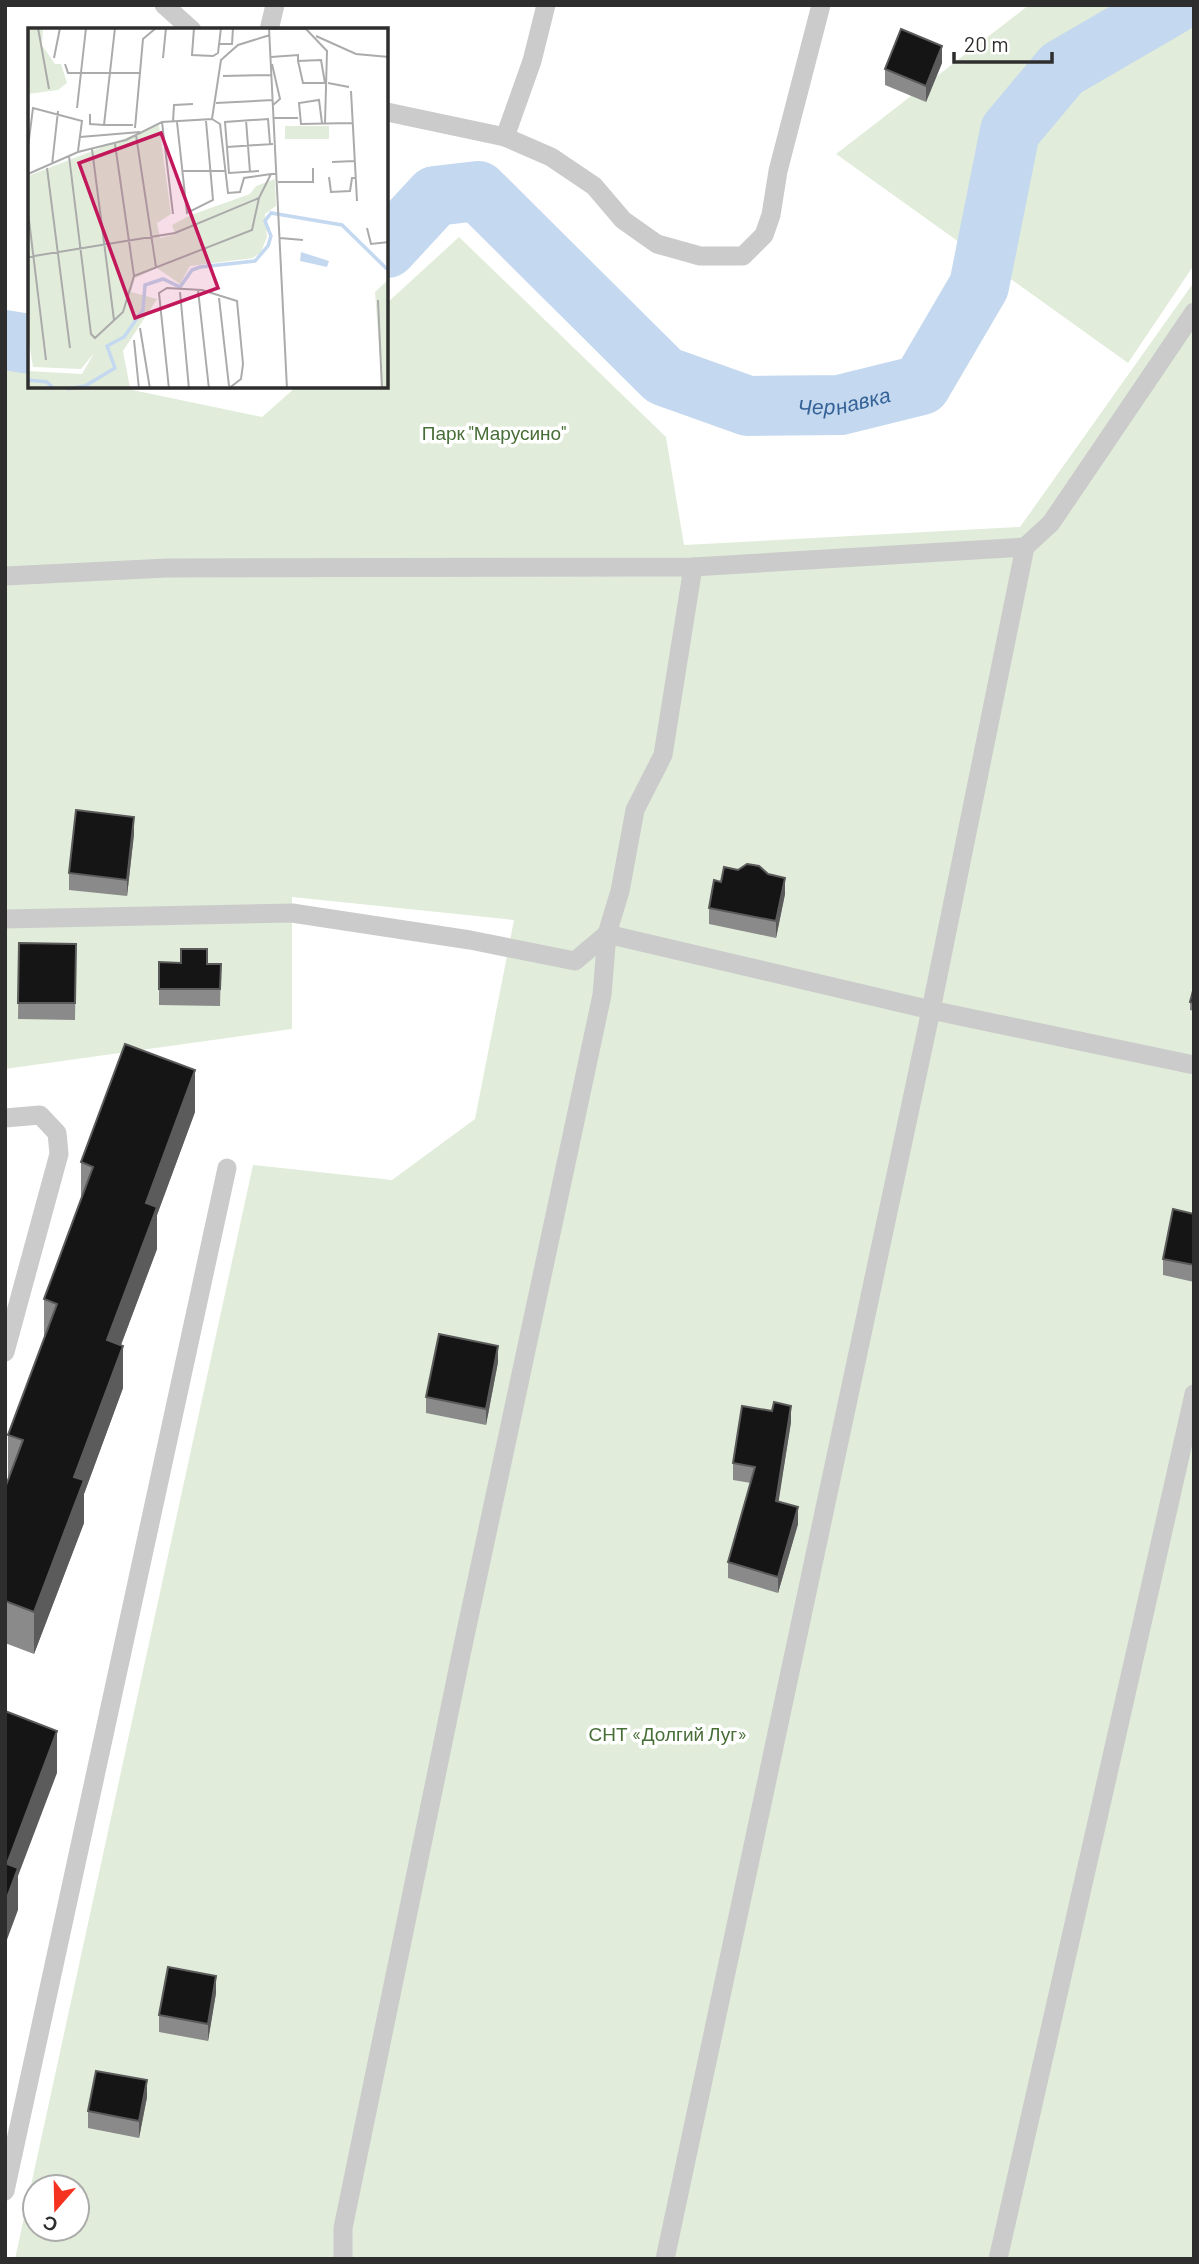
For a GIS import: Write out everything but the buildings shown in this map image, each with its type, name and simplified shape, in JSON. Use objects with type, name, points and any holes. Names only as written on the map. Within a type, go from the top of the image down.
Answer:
[{"type":"lane","points":[[164,5],[190,28]]},
{"type":"lane","points":[[269,28],[275,5]]},
{"type":"lane","points":[[505,137],[532,61],[546,5]]},
{"type":"lane","points":[[388,112],[505,137],[551,157],[594,186],[623,220],[657,244],[701,256],[743,256],[764,235],[771,215],[778,172],[821,5]]},
{"type":"lane","points":[[665,2259],[931,1010],[1025,547],[1051,523],[1194,312]]},
{"type":"lane","points":[[5,576],[167,568],[693,568],[1025,547]]},
{"type":"lane","points":[[343,2259],[343,2228],[465,1636],[602,995],[607,934],[620,891],[635,810],[663,755],[693,568]]},
{"type":"lane","points":[[5,919],[292,913],[470,940],[575,961],[607,934]]},
{"type":"lane","points":[[607,934],[931,1010],[1194,1065]]},
{"type":"lane","points":[[5,1118],[40,1115],[57,1133],[59,1154],[5,1352]]},
{"type":"lane","points":[[5,2191],[227,1167]]},
{"type":"lane","points":[[998,2259],[1194,1394]]},
{"type":"green space","points":[[1029,5],[1194,5],[1194,265],[1128,363],[836,154]]},
{"type":"green space","name":"СНТ «Долгий Луг»","points":[[459,237],[666,437],[684,545],[1020,527],[1194,282],[1194,2259],[15,2259],[21,2231],[21,2243],[91,2243],[91,2173],[34,2173],[253,1165],[392,1180],[475,1119],[514,920],[292,897],[292,1029],[5,1069],[5,363],[28,368],[28,388],[123,388],[262,417],[295,388],[388,388],[388,302]]},
{"type":"waterway","name":"Чернавка","points":[[388,247],[435,196],[478,191],[664,376],[748,406],[840,405],[921,385],[979,286],[1010,131],[1062,69],[1172,5]]},
{"type":"waterway","name":"Чернавка","points":[[5,340],[28,344]]},
{"type":"park label","name":"Парк \"Марусино\"","points":[[494,432]]}]
